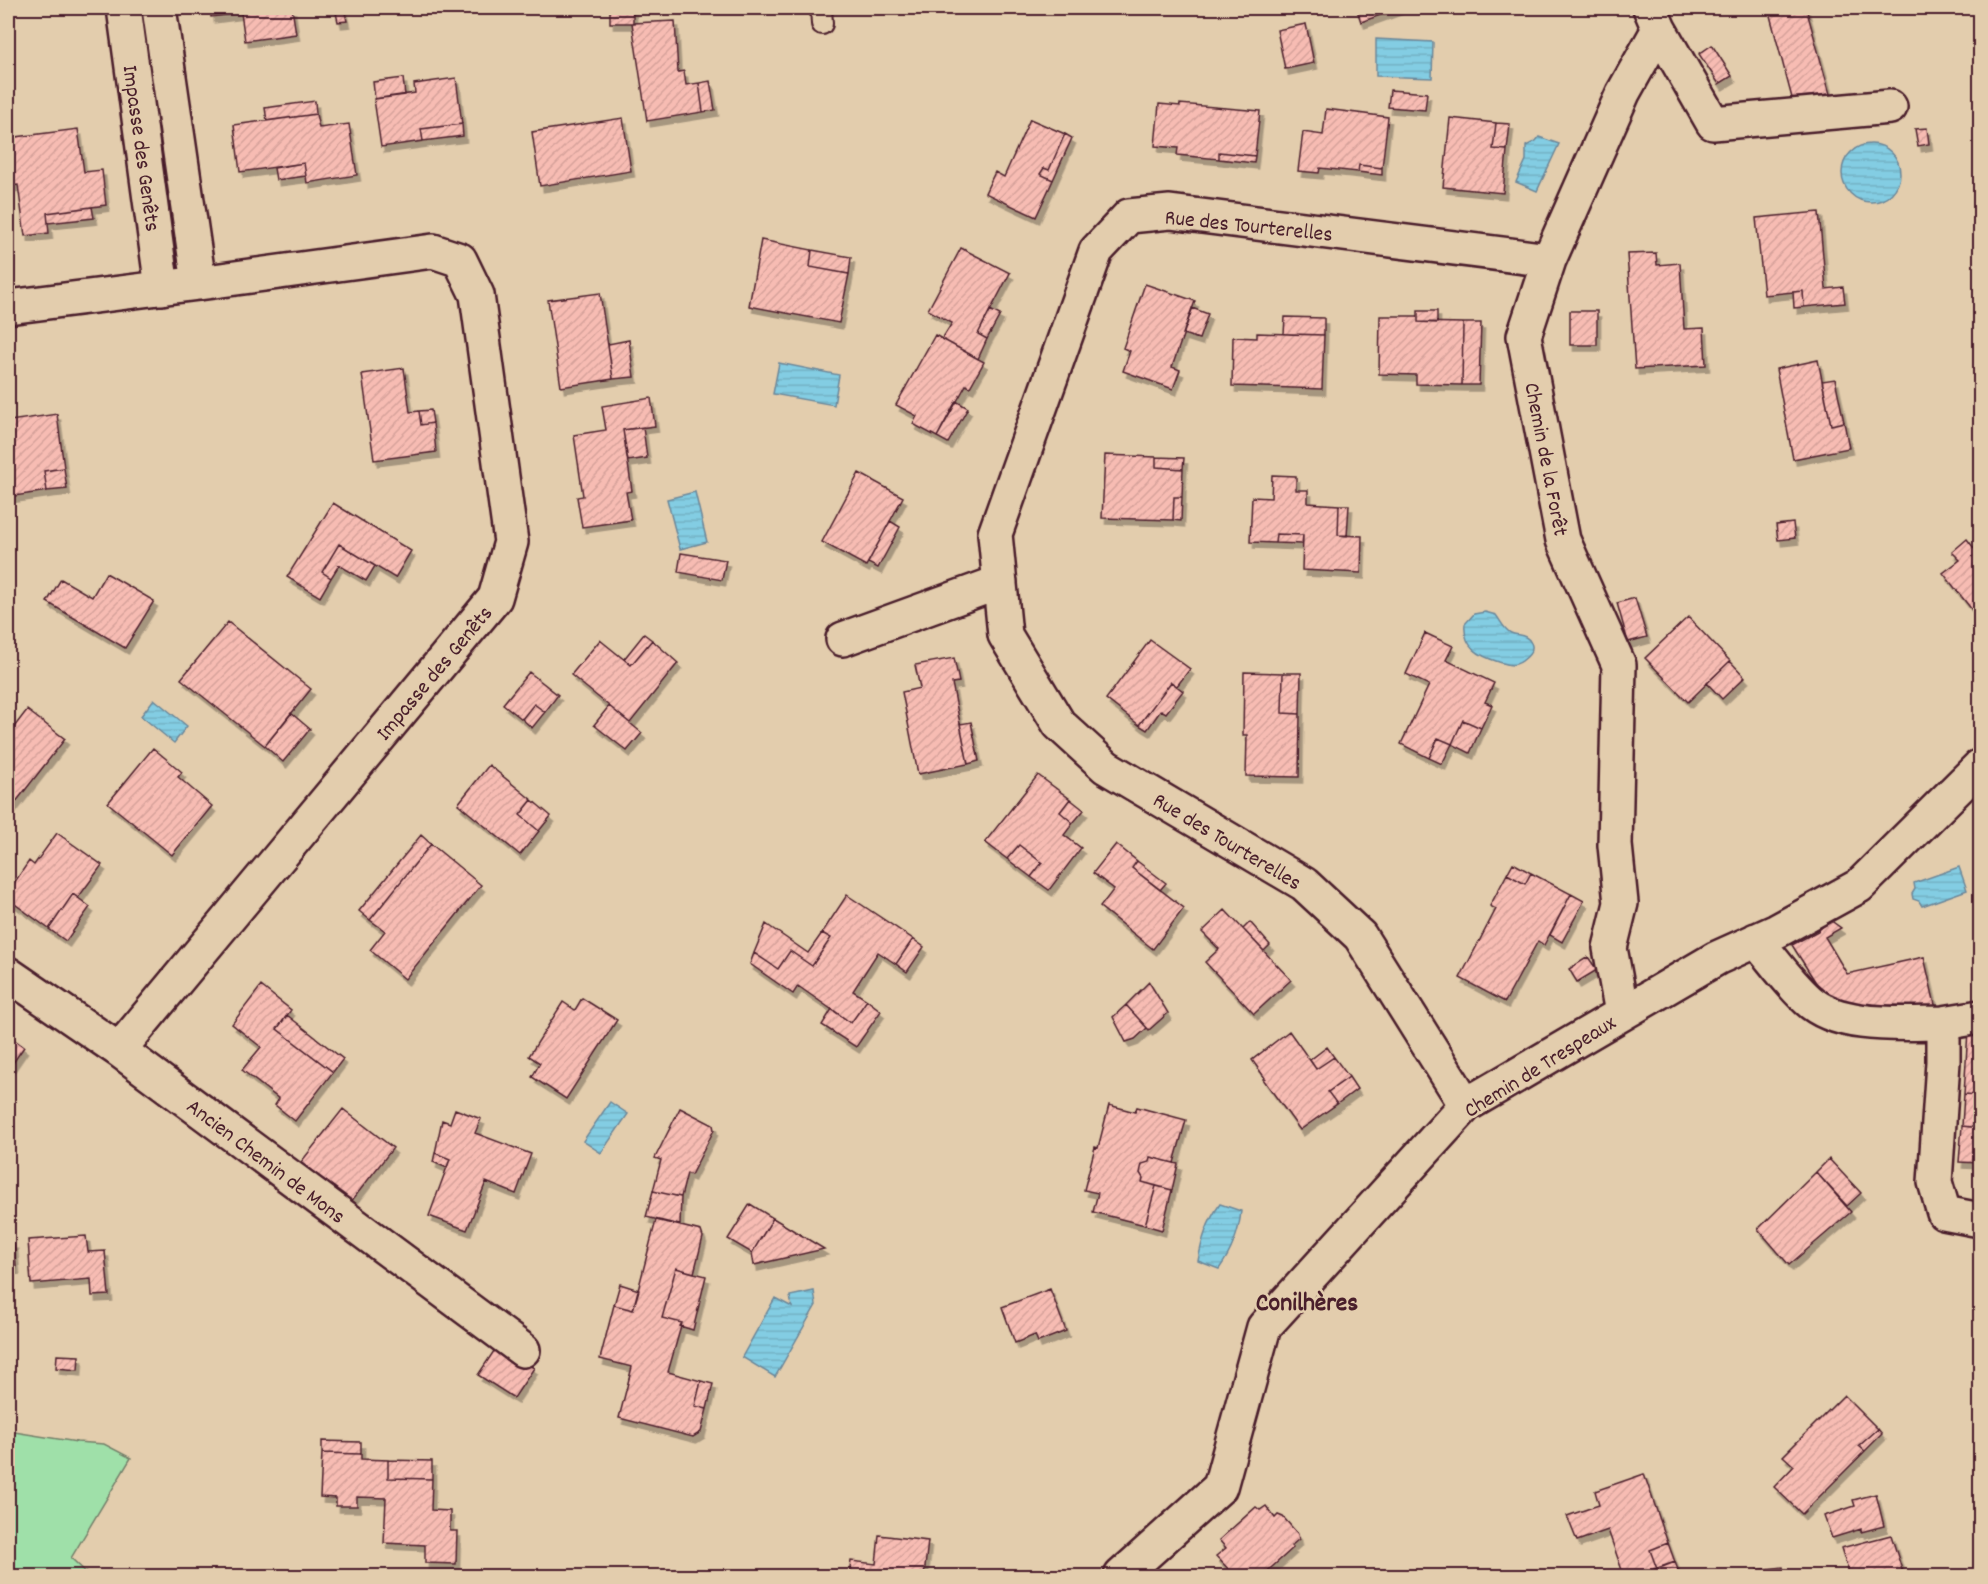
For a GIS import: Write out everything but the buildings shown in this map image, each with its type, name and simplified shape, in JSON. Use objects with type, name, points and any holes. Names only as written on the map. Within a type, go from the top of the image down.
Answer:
[{"type":"street","name":"Impasse des Genêts","points":[[124,8],[162,288]]},
{"type":"street","name":"Impasse des Genêts","points":[[159,8],[199,284]]},
{"type":"street","name":"Chemin de la Forêt","points":[[1654,18],[1713,123],[1890,106]]},
{"type":"street","name":"Chemin de la Forêt","points":[[1622,1013],[1610,948],[1620,903],[1615,845],[1618,665],[1563,540],[1524,336],[1548,260],[1654,18]]},
{"type":"street","name":"Rue des Tourterelles","points":[[1466,1105],[1360,936],[1304,884],[1106,767],[1059,724],[1005,635],[995,534],[1096,250],[1129,216],[1170,212],[1548,260]]},
{"type":"street","name":"Impasse des Genêts","points":[[8,307],[199,284],[434,251],[460,260],[477,295],[511,542],[495,598],[119,1050]]},
{"type":"street","points":[[843,639],[1000,582]]},
{"type":"street","name":"Chemin de Trespeaux","points":[[1121,1576],[1220,1487],[1264,1327],[1466,1105],[1717,958],[1859,886],[1980,766]]},
{"type":"street","points":[[1756,940],[1809,1002],[1827,1012],[1869,1024],[1943,1023],[1980,1017]]},
{"type":"street","name":"Ancien Chemin de Mons","points":[[8,974],[119,1050],[523,1350]]},
{"type":"street","points":[[1943,1023],[1943,1062],[1935,1182],[1944,1213],[1980,1220]]},
{"type":"green space","points":[[8,1431],[104,1444],[131,1458],[71,1558],[90,1576],[8,1576]]},
{"type":"water","points":[[1376,39],[1433,42],[1432,78],[1376,76]]},
{"type":"water","points":[[1539,137],[1559,144],[1537,191],[1516,182],[1526,160],[1526,146]]},
{"type":"water","points":[[1865,144],[1877,144],[1892,152],[1900,167],[1900,179],[1892,194],[1877,202],[1865,202],[1850,194],[1842,179],[1842,167],[1850,152]]},
{"type":"water","points":[[779,363],[839,375],[834,405],[773,394]]},
{"type":"water","points":[[695,492],[707,542],[680,549],[667,499]]},
{"type":"water","points":[[1485,612],[1496,615],[1509,632],[1529,640],[1532,646],[1527,657],[1510,665],[1485,657],[1470,645],[1465,632],[1465,624],[1474,614]]},
{"type":"water","points":[[154,699],[187,726],[174,743],[141,716]]},
{"type":"water","points":[[1959,867],[1967,890],[1922,906],[1919,901],[1913,899],[1914,883]]},
{"type":"water","points":[[610,1102],[628,1114],[601,1153],[583,1141]]},
{"type":"water","points":[[1220,1204],[1241,1211],[1234,1242],[1219,1269],[1198,1261],[1206,1231]]},
{"type":"water","points":[[814,1291],[816,1305],[775,1377],[742,1357],[775,1298],[792,1307],[790,1296]]},
{"type":"district","name":"Conilhères","points":[[1307,1301]]}]
